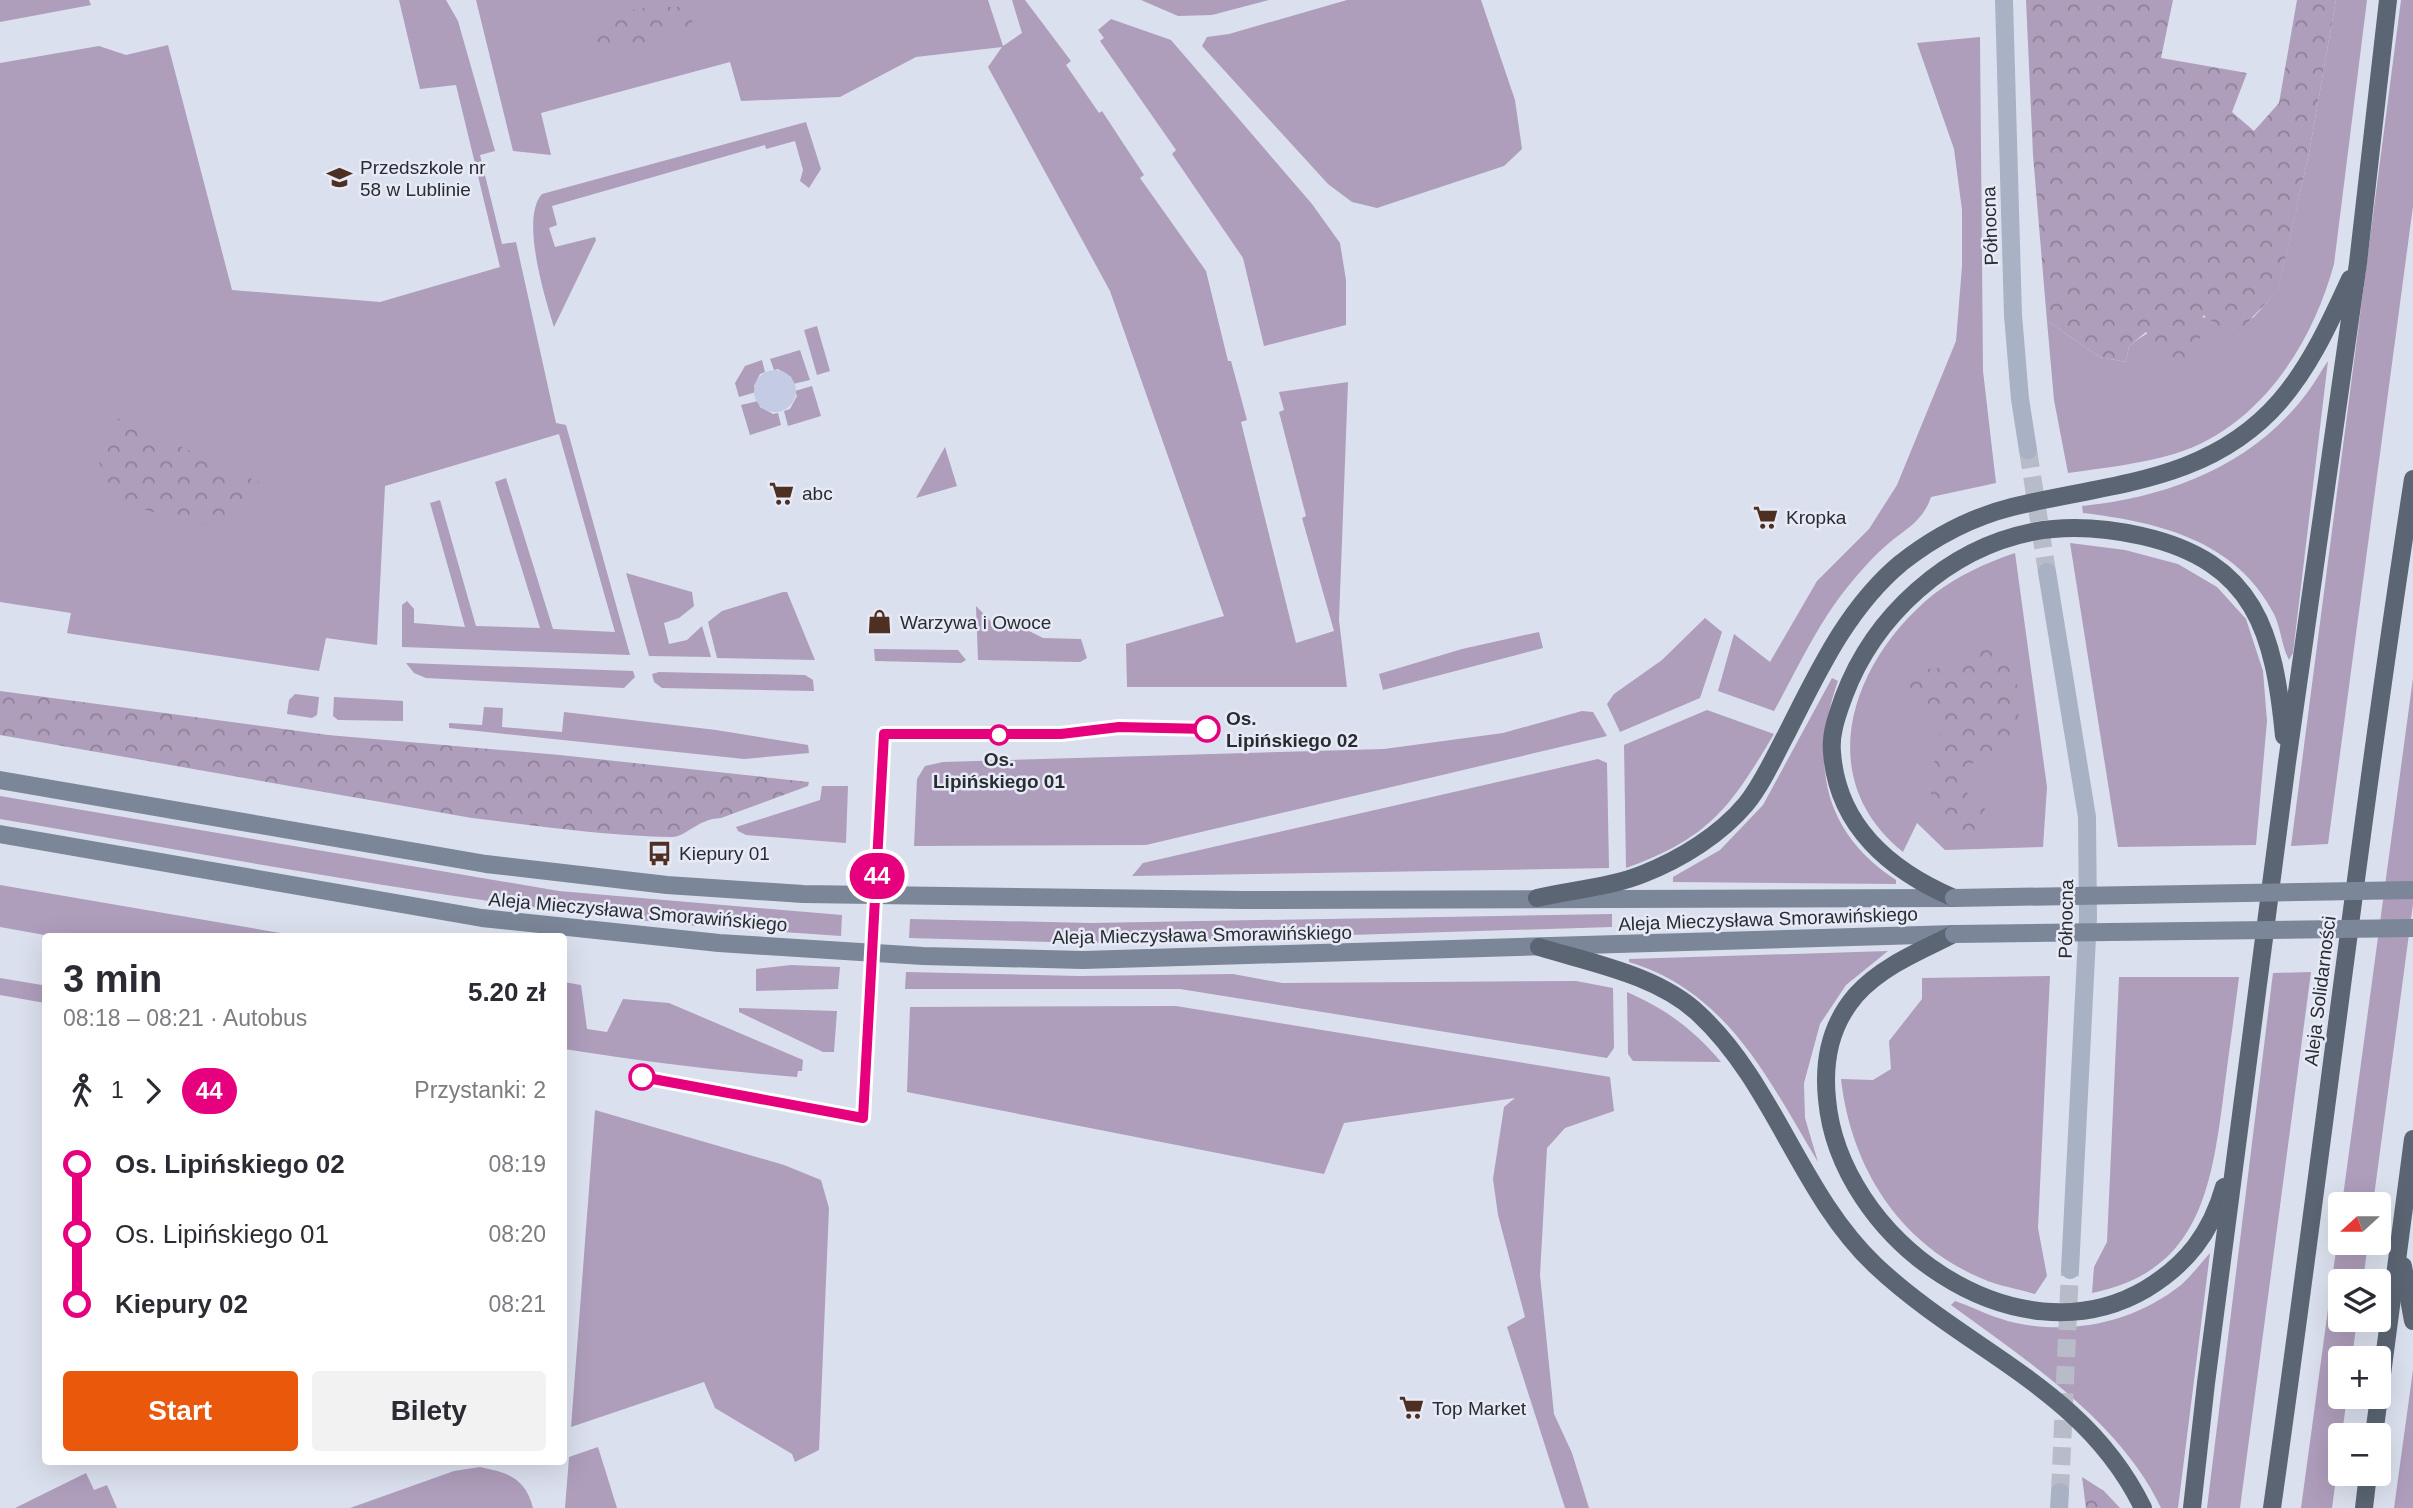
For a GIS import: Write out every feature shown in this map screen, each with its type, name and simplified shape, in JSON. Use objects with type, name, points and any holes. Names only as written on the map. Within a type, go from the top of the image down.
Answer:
[{"type":"main road","points":[[2192,1508],[2236,1144],[2358,263],[2388,0]]},
{"type":"main road","points":[[1537,898],[1641,875],[1676,858],[1727,823],[1763,779],[1852,614],[1885,578],[1922,548],[1961,525],[2010,507],[2131,484],[2181,469],[2210,455],[2261,420],[2296,382],[2312,357],[2358,263]]},
{"type":"main road","name":"Aleja Solidarności","points":[[2272,1508],[2305,1276],[2357,859],[2413,479]]},
{"type":"main road","points":[[1954,898],[1917,882],[1895,867],[1861,830],[1842,796],[1831,750],[1836,718],[1847,688],[1864,654],[1892,615],[1952,565],[2003,540],[2031,532],[2074,528],[2130,533],[2182,549],[2207,562],[2228,578],[2246,597],[2269,640],[2277,675],[2287,762]]},
{"type":"main road","name":"Aleja Mieczysława Smorawińskiego","points":[[0,780],[486,864],[667,885],[803,894],[1024,899],[1954,898],[2413,890]]},
{"type":"main road","name":"Aleja Mieczysława Smorawińskiego","points":[[0,834],[482,918],[719,943],[923,956],[1058,960],[1954,934],[2413,928]]},
{"type":"main road","points":[[1954,934],[1907,956],[1857,994],[1832,1033],[1826,1060],[1828,1111],[1834,1141],[1846,1171],[1862,1199],[1882,1225],[1937,1272],[1969,1290],[2028,1308],[2082,1312],[2133,1296],[2178,1268],[2196,1248],[2220,1203],[2236,1144]]},
{"type":"main road","points":[[1539,947],[1629,974],[1698,1013],[1762,1092],[1818,1190],[1874,1264],[2079,1418],[2116,1459],[2143,1508]]},
{"type":"main road","points":[[2376,1423],[2413,1139]]},
{"type":"main road","points":[[2400,1233],[2403,1272],[2413,1321]]},
{"type":"main road","points":[[2364,1508],[2367,1486]]},
{"type":"street","name":"Północna","points":[[2004,0],[2013,315],[2020,398],[2028,450]]},
{"type":"street","name":"Północna","points":[[2047,572],[2087,817],[2088,918],[2070,1270]]},
{"type":"green space","points":[[0,0],[89,0],[91,5],[0,22]]},
{"type":"green space","points":[[399,0],[446,0],[458,21],[495,151],[480,155],[502,244],[516,242],[556,423],[566,425],[630,655],[402,647],[402,605],[407,601],[414,609],[414,623],[465,627],[430,503],[440,500],[476,626],[540,628],[495,482],[506,478],[553,629],[615,632],[559,434],[385,486],[377,645],[326,638],[319,671],[67,633],[71,613],[0,602],[0,63],[99,46],[126,55],[168,45],[232,290],[380,302],[500,267],[456,85],[420,89]]},
{"type":"green space","points":[[476,0],[988,0],[1003,46],[1022,33],[1012,0],[1025,0],[1071,61],[1066,65],[1099,113],[1102,111],[1144,175],[1140,178],[1206,271],[1228,361],[1231,361],[1247,420],[1241,422],[1296,643],[1334,631],[1302,518],[1306,516],[1279,412],[1284,410],[1279,392],[1348,382],[1339,620],[1347,687],[1127,687],[1126,644],[1224,616],[1110,291],[988,67],[1002,47],[916,57],[840,97],[741,101],[730,62],[541,113],[551,155],[513,151]]},
{"type":"green space","points":[[1141,0],[1269,0],[1212,15],[1178,16]]},
{"type":"green space","points":[[1347,0],[1481,0],[1515,100],[1522,149],[1504,166],[1377,208],[1352,202],[1328,184],[1202,46],[1207,37],[1229,34]]},
{"type":"green space","points":[[2026,0],[2173,0],[2161,58],[2247,73],[2232,112],[2254,131],[2279,103],[2297,0],[2336,0],[2309,153],[2278,291],[2234,336],[2203,315],[2199,347],[2189,363],[2174,367],[2146,332],[2129,346],[2126,362],[2100,357],[2047,321],[2033,155]]},
{"type":"green space","points":[[2336,0],[2367,0],[2334,264],[2312,324],[2296,353],[2278,380],[2256,404],[2232,425],[2204,442],[2161,457],[2068,473],[2054,400],[2047,321],[2100,357],[2126,362],[2129,346],[2158,328],[2204,317],[2253,318],[2278,290],[2309,153]]},
{"type":"green space","points":[[2401,0],[2413,0],[2413,206],[2328,844],[2291,846]]},
{"type":"green space","points":[[653,7],[689,7],[694,29],[601,56],[592,22],[612,12]]},
{"type":"green space","points":[[1111,19],[1171,40],[1312,204],[1340,243],[1346,280],[1346,325],[1264,346],[1243,258],[1172,154],[1176,150],[1100,41],[1104,38],[1098,30]]},
{"type":"green space","points":[[1980,37],[1983,371],[1996,483],[1931,497],[1919,518],[1876,555],[1842,593],[1774,711],[1718,691],[1734,634],[1770,662],[1817,581],[1869,529],[1897,485],[1956,341],[1962,266],[1962,210],[1954,149],[1917,43]]},
{"type":"green space","points":[[806,122],[821,169],[809,188],[800,181],[803,170],[795,141],[766,149],[765,145],[552,206],[557,225],[549,228],[555,247],[595,237],[596,240],[554,327],[540,279],[534,239],[533,221],[536,205],[542,194]]},
{"type":"green space","points":[[817,326],[830,371],[817,375],[804,330]]},
{"type":"green space","points":[[800,350],[810,380],[793,384],[791,377],[778,369],[774,370],[770,359]]},
{"type":"green space","points":[[762,360],[765,372],[760,374],[754,386],[756,392],[739,397],[735,383],[745,366]]},
{"type":"green space","points":[[2328,361],[2293,653],[2289,660],[2274,614],[2258,589],[2239,568],[2192,539],[2139,522],[2083,513],[2082,506],[2147,495],[2207,473],[2235,458],[2261,440],[2285,418],[2310,389]]},
{"type":"green space","points":[[812,386],[821,416],[788,426],[784,411],[790,409],[797,396],[795,391]]},
{"type":"green space","points":[[758,401],[760,407],[773,414],[778,413],[781,425],[750,435],[741,405]]},
{"type":"green space","points":[[117,418],[259,482],[244,512],[234,522],[217,528],[118,503],[99,462]]},
{"type":"green space","points":[[945,447],[957,486],[916,498]]},
{"type":"green space","points":[[2070,543],[2125,550],[2178,564],[2217,587],[2246,619],[2263,671],[2267,721],[2256,845],[2118,847]]},
{"type":"green space","points":[[2015,553],[2047,787],[2043,847],[1945,850],[1917,823],[1903,852],[1874,822],[1857,789],[1850,755],[1853,720],[1864,685],[1881,652],[1905,621],[1934,594],[1973,570]]},
{"type":"green space","points":[[626,573],[692,592],[694,606],[679,618],[664,623],[669,644],[687,640],[702,626],[711,657],[649,656]]},
{"type":"green space","points":[[787,592],[815,660],[717,658],[708,622],[722,611]]},
{"type":"green space","points":[[976,606],[1000,631],[1015,624],[1043,638],[1081,639],[1087,658],[1080,662],[978,660]]},
{"type":"green space","points":[[1705,618],[1722,632],[1700,698],[1620,732],[1607,704],[1614,694],[1662,660]]},
{"type":"green space","points":[[1539,632],[1543,648],[1383,690],[1379,674],[1462,649]]},
{"type":"green space","points":[[1981,641],[1994,642],[2011,665],[2019,701],[2017,742],[2003,752],[1984,752],[1968,769],[1965,791],[1985,808],[1983,824],[1972,839],[1953,838],[1940,825],[1931,799],[1940,717],[1912,699],[1907,679],[1915,670],[1941,668]]},
{"type":"green space","points":[[874,649],[958,650],[966,660],[961,663],[875,661]]},
{"type":"green space","points":[[406,663],[633,671],[635,677],[624,688],[426,678],[414,673]]},
{"type":"green space","points":[[652,674],[805,675],[813,680],[814,691],[662,688],[654,682]]},
{"type":"green space","points":[[1832,678],[1838,681],[1829,711],[1825,739],[1829,792],[1838,817],[1852,840],[1871,861],[1896,880],[1896,884],[1673,882],[1673,877],[1720,850],[1763,805]]},
{"type":"green space","points":[[2413,678],[2413,904],[2375,1192],[2344,1192]]},
{"type":"green space","points":[[0,691],[328,735],[560,755],[809,782],[808,786],[721,818],[705,821],[677,836],[622,835],[572,830],[472,818],[0,735]]},
{"type":"green space","points":[[295,694],[319,697],[317,715],[312,718],[287,714],[289,700]]},
{"type":"green space","points":[[334,697],[403,701],[403,721],[338,720],[333,716]]},
{"type":"green space","points":[[484,707],[503,708],[502,727],[562,732],[564,712],[716,730],[808,745],[809,753],[744,759],[449,728],[449,723],[482,725]]},
{"type":"green space","points":[[1707,710],[1774,734],[1744,782],[1715,818],[1678,845],[1626,868],[1624,745]]},
{"type":"green space","points":[[1582,711],[1593,712],[1607,736],[1146,845],[914,846],[917,779],[925,766],[943,762],[1384,749],[1503,733]]},
{"type":"green space","points":[[1598,759],[1607,763],[1609,868],[1132,876],[1143,863]]},
{"type":"green space","points":[[822,786],[848,786],[846,843],[746,835],[738,831],[736,827],[820,800]]},
{"type":"green space","points":[[0,796],[559,891],[842,915],[841,936],[688,925],[582,913],[332,877],[0,819]]},
{"type":"green space","points":[[0,885],[280,933],[42,935],[0,927]]},
{"type":"green space","points":[[1612,914],[1612,927],[1085,943],[909,938],[910,919],[1091,923]]},
{"type":"green space","points":[[1888,951],[1846,985],[1820,1024],[1804,1083],[1805,1118],[1818,1162],[1762,1070],[1742,1042],[1719,1017],[1693,994],[1663,976],[1629,962],[1629,959]]},
{"type":"green space","points":[[791,965],[840,967],[838,989],[756,991],[756,969]]},
{"type":"green space","points":[[906,972],[1079,976],[1233,974],[1282,983],[1576,981],[1613,988],[1614,1048],[1607,1058],[1180,989],[905,989]]},
{"type":"green space","points":[[2311,972],[2240,1508],[2207,1508],[2273,973]]},
{"type":"green space","points":[[2050,976],[2038,1228],[2047,1276],[2035,1294],[1989,1281],[1953,1264],[1904,1224],[1884,1199],[1868,1172],[1847,1111],[1841,1079],[1873,1080],[1891,1069],[1889,1041],[1922,999],[1922,978]]},
{"type":"green space","points":[[2119,977],[2239,977],[2212,1165],[2193,1222],[2177,1246],[2156,1267],[2128,1282],[2092,1293],[2094,1267],[2107,1242]]},
{"type":"green space","points":[[0,978],[42,985],[42,1002],[0,995]]},
{"type":"green space","points":[[567,983],[581,985],[587,1029],[607,1032],[623,999],[669,1003],[803,1060],[802,1071],[798,1071],[797,1077],[567,1049]]},
{"type":"green space","points":[[1627,992],[1679,1021],[1721,1062],[1633,1061],[1628,1054]]},
{"type":"green space","points":[[1176,1006],[1610,1077],[1614,1111],[1565,1128],[1547,1148],[1540,1275],[1554,1414],[1572,1453],[1589,1508],[1565,1508],[1507,1327],[1525,1317],[1498,1215],[1493,1179],[1504,1107],[1515,1098],[1344,1123],[1324,1174],[907,1092],[910,1007]]},
{"type":"green space","points":[[739,1008],[837,1011],[834,1052],[823,1052],[739,1012]]},
{"type":"green space","points":[[595,1110],[784,1165],[821,1180],[829,1208],[819,1450],[795,1462],[792,1454],[715,1408],[704,1382],[571,1427]]},
{"type":"green space","points":[[2210,1253],[2178,1508],[2161,1508],[2144,1477],[2122,1448],[2069,1394],[1951,1305],[1955,1301],[2008,1321],[2038,1326],[2081,1326],[2103,1322],[2144,1308],[2163,1298],[2181,1285]]},
{"type":"green space","points":[[2335,1255],[2366,1255],[2365,1269],[2333,1269]]},
{"type":"green space","points":[[2328,1309],[2328,1332],[2355,1332],[2354,1346],[2328,1346],[2328,1409],[2345,1409],[2343,1423],[2328,1423],[2328,1486],[2335,1486],[2332,1508],[2301,1508]]},
{"type":"green space","points":[[2413,1370],[2413,1508],[2394,1508]]},
{"type":"green space","points":[[598,1447],[617,1508],[565,1508],[569,1457]]},
{"type":"green space","points":[[480,1467],[514,1478],[525,1489],[533,1508],[350,1508],[454,1471]]},
{"type":"green space","points":[[86,1473],[94,1490],[107,1485],[117,1508],[15,1508]]},
{"type":"green space","points":[[2082,1477],[2104,1491],[2120,1508],[2086,1508]]},
{"type":"shaded area","points":[[775,370],[790,376],[796,391],[790,406],[775,412],[760,406],[754,391],[760,376]]},
{"type":"tunnel","points":[[2028,450],[2047,572]]},
{"type":"tunnel","points":[[2060,1492],[2070,1270]]},
{"type":"bus line","name":"44","points":[[642,1077],[863,1118],[884,734],[1061,734],[1119,727],[1207,729]]},
{"type":"place","name":"Przedszkole nr 58 w Lublinie","points":[[340,178]]},
{"type":"place","name":"abc","points":[[782,493]]},
{"type":"place","name":"Kropka","points":[[1766,517]]},
{"type":"place","name":"Warzywa i Owoce","points":[[880,622]]},
{"type":"place","name":"Os. Lipińskiego 02","points":[[1207,729]]},
{"type":"place","name":"Os. Lipińskiego 01","points":[[999,735]]},
{"type":"place","name":"Kiepury 01","points":[[659,853]]},
{"type":"place","name":"Top Market","points":[[1412,1408]]}]
